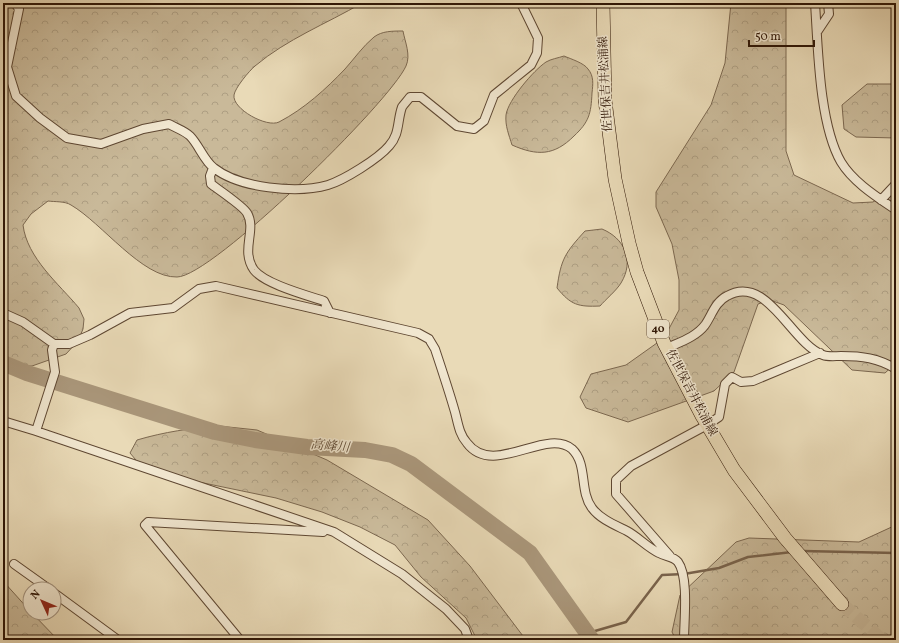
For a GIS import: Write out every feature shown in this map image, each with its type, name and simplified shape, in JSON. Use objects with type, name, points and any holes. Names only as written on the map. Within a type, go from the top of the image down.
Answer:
[{"type":"main road","name":"佐世保吉井松浦線","points":[[603,3],[606,100],[617,186],[628,243],[637,272],[667,348],[707,425],[734,470],[762,510],[842,604]]},
{"type":"street","points":[[15,3],[19,9],[7,66],[16,96],[40,118],[67,138],[101,144],[143,129],[170,124],[190,136],[213,168],[249,184],[285,189],[306,190],[329,185],[373,160],[388,147],[396,137],[403,106],[410,97],[422,97],[457,126],[474,129],[484,120],[494,95],[531,66],[537,53],[538,38],[521,3]]},
{"type":"street","points":[[815,3],[821,83],[830,135],[841,162],[856,179],[881,200],[896,210]]},
{"type":"street","points":[[817,32],[829,14],[828,3]]},
{"type":"street","points":[[213,168],[210,176],[211,184],[247,213],[250,224],[247,256],[254,271],[272,283],[324,301],[330,312]]},
{"type":"street","points":[[881,200],[896,184]]},
{"type":"street","points":[[3,314],[22,322],[54,344],[69,344],[90,335],[130,312],[173,308],[199,289],[216,286],[418,333],[429,340],[436,348],[460,431],[467,444],[480,454],[496,456],[551,443],[561,444],[572,449],[580,461],[585,496],[597,515],[640,538],[659,554],[670,556]]},
{"type":"street","points":[[667,348],[696,334],[706,324],[713,309],[725,297],[735,292],[746,291],[757,295],[771,305],[808,346],[820,353],[824,355],[865,356],[884,362],[896,369]]},
{"type":"street","points":[[36,431],[55,372],[52,350],[54,344]]},
{"type":"street","points":[[684,640],[683,578],[681,568],[677,561],[670,556],[616,494],[616,480],[631,466],[719,417],[725,384],[732,377],[740,382],[753,381],[820,353]]},
{"type":"street","points":[[3,421],[334,532],[402,574],[446,609],[464,629],[469,640]]},
{"type":"street","points":[[240,640],[145,525],[148,522],[334,532]]},
{"type":"street","points":[[14,564],[38,581]]},
{"type":"street","points":[[62,599],[118,640]]},
{"type":"green space","points":[[3,3],[362,3],[307,32],[267,56],[255,66],[240,84],[234,95],[238,106],[259,120],[274,123],[288,117],[306,105],[345,69],[362,48],[374,37],[384,32],[403,31],[408,57],[406,66],[393,85],[336,149],[299,185],[261,220],[225,249],[196,269],[177,277],[164,275],[150,269],[122,248],[83,213],[69,204],[48,201],[31,214],[23,225],[31,249],[45,270],[79,308],[84,319],[83,329],[78,341],[66,354],[32,366],[3,367]]},
{"type":"green space","points":[[731,3],[786,3],[786,151],[794,175],[853,203],[873,202],[896,186],[896,363],[885,373],[852,370],[784,305],[770,300],[758,304],[734,372],[714,391],[628,422],[586,408],[580,397],[591,374],[626,365],[664,338],[679,310],[679,280],[672,244],[656,207],[656,192],[711,105],[725,63]]},
{"type":"green space","points":[[564,56],[584,65],[592,77],[591,107],[586,122],[567,143],[552,151],[529,151],[512,145],[506,123],[506,115],[511,102],[522,86],[541,66],[548,61]]},
{"type":"green space","points":[[867,84],[896,84],[896,138],[856,137],[844,129],[842,105]]},
{"type":"green space","points":[[602,229],[616,238],[625,251],[627,266],[625,274],[619,286],[600,306],[576,304],[567,298],[557,288],[562,263],[568,251],[585,231]]},
{"type":"green space","points":[[219,426],[257,430],[327,460],[428,520],[470,566],[526,640],[477,640],[466,618],[421,577],[395,545],[360,527],[322,512],[276,498],[194,481],[141,466],[130,453],[137,440],[178,431]]},
{"type":"green space","points":[[896,525],[896,640],[676,640],[672,632],[680,595],[736,542],[749,538],[859,542]]},
{"type":"green space","points":[[3,581],[22,602],[22,621],[40,621],[58,640],[3,640]]},
{"type":"waterway","name":"高峰川","points":[[3,363],[27,373],[215,432],[255,440],[307,447],[365,450],[392,455],[411,464],[530,553],[592,640]]},
{"type":"waterway","points":[[803,551],[896,553]]},
{"type":"waterway","points":[[588,633],[626,622],[662,575],[684,574],[719,568],[748,557],[792,552]]},
{"type":"tunnel","points":[[842,604],[882,640]]}]
